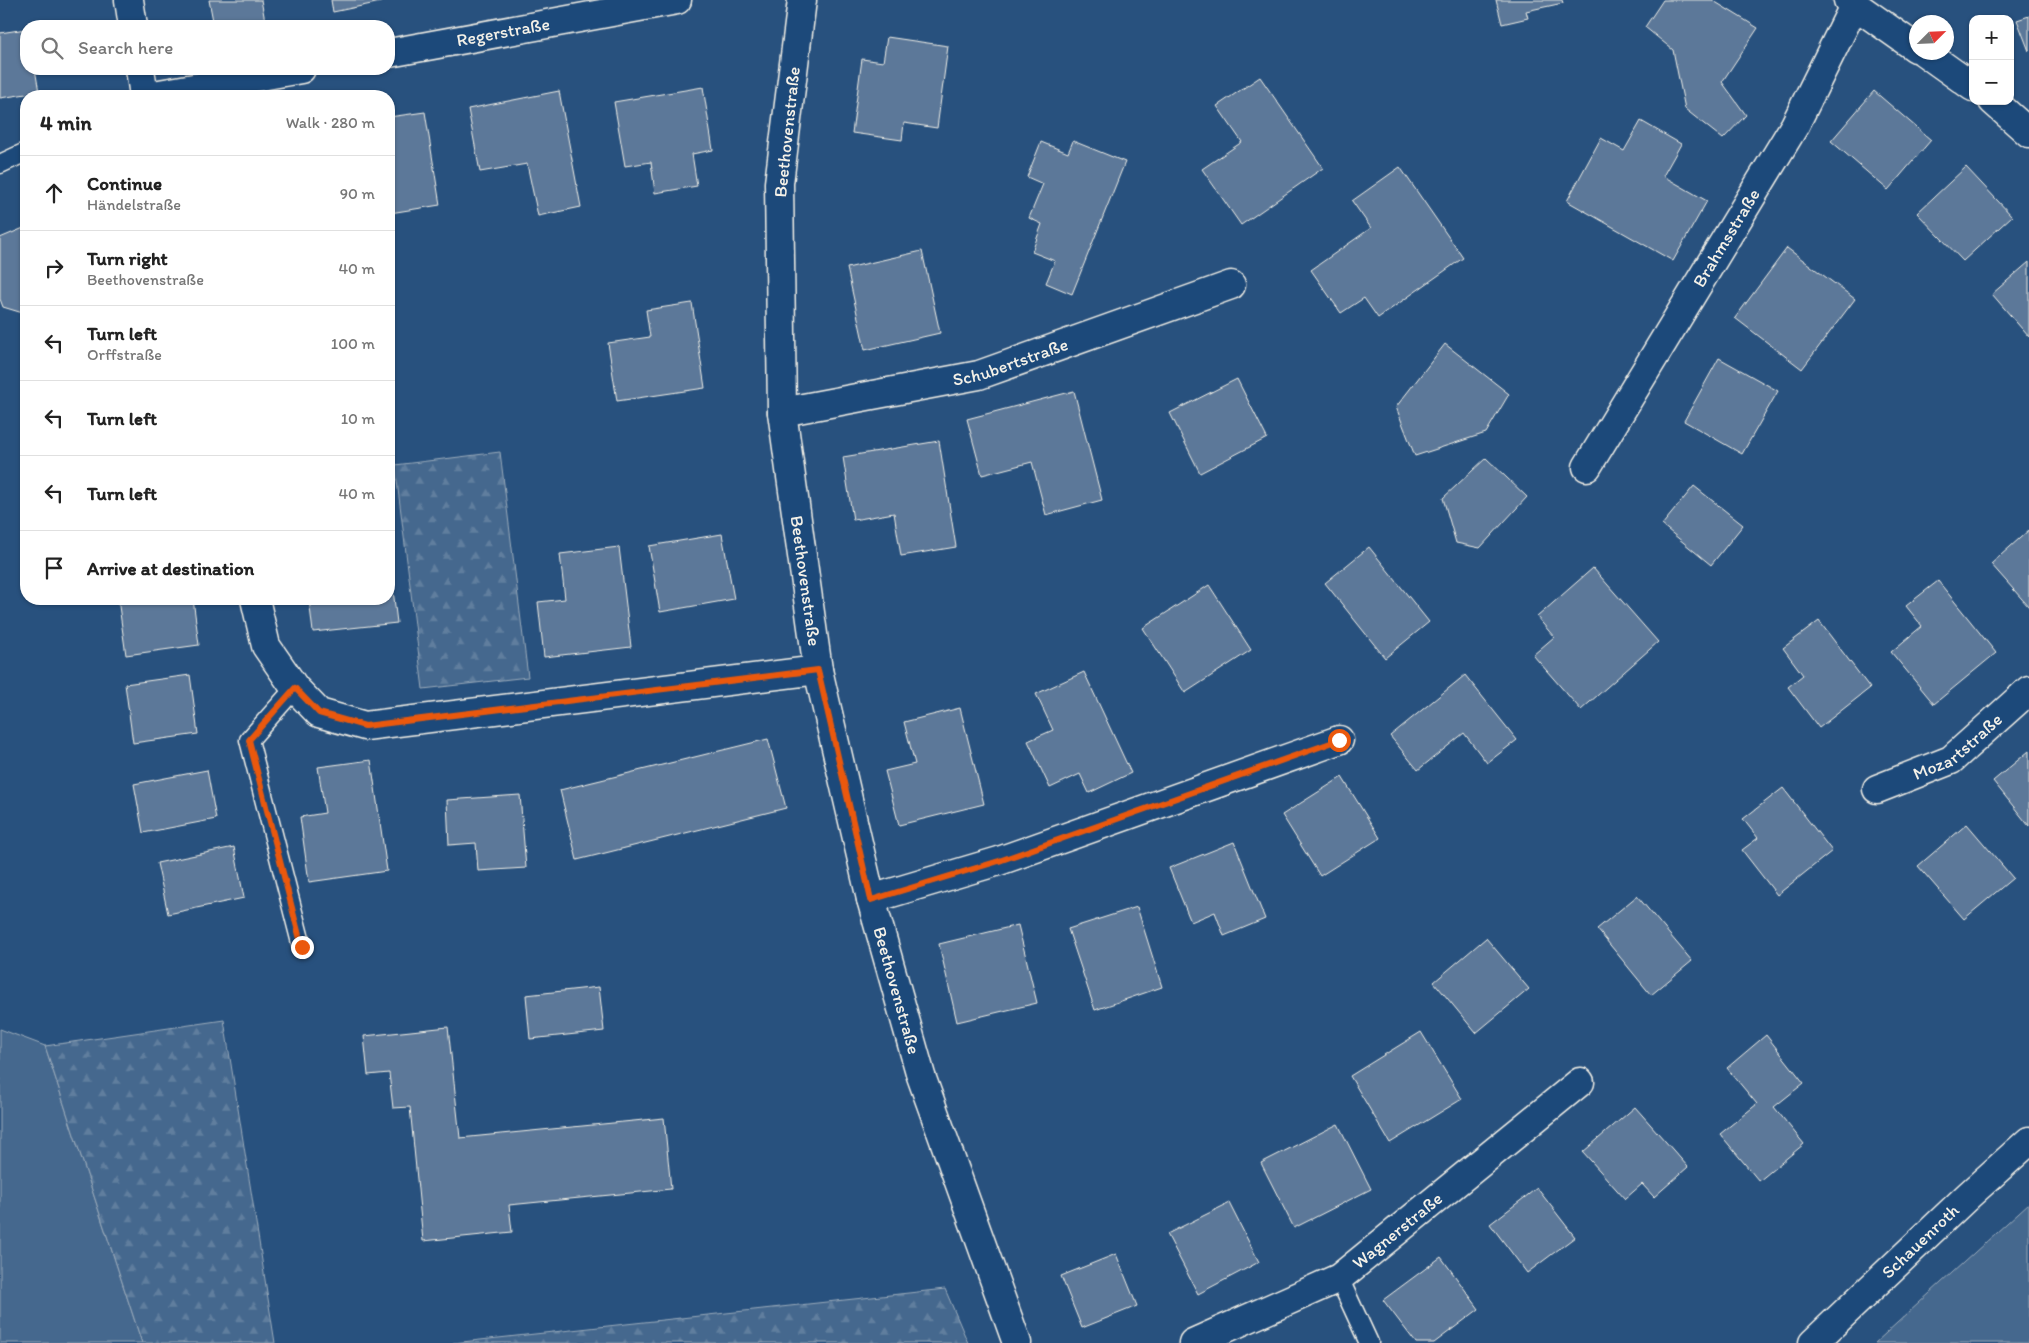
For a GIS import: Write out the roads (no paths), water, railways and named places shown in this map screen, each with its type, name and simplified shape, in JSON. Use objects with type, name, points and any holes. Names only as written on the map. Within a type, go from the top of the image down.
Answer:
[{"type":"street","points":[[129,0],[132,20]]},
{"type":"street","name":"Regerstraße","points":[[395,52],[677,0]]},
{"type":"street","name":"Beethovenstraße","points":[[802,0],[779,183],[782,412],[818,670],[871,900],[921,1076],[1017,1343]]},
{"type":"street","points":[[1851,2],[1909,43]]},
{"type":"street","name":"Brahmsstraße","points":[[1587,467],[1795,125],[1851,2]]},
{"type":"street","points":[[1935,60],[1969,84]]},
{"type":"street","points":[[141,75],[145,90]]},
{"type":"street","points":[[180,90],[267,75]]},
{"type":"street","points":[[1998,105],[2029,133]]},
{"type":"street","name":"Schubertstraße","points":[[782,412],[979,375],[1231,285]]},
{"type":"street","points":[[256,605],[266,646],[295,688],[319,713],[365,726],[818,670]]},
{"type":"street","name":"Mozartstraße","points":[[1877,789],[1952,760],[2029,690]]},
{"type":"street","points":[[871,900],[999,861],[1339,740]]},
{"type":"street","name":"Wagnerstraße","points":[[1193,1343],[1339,1278],[1580,1082]]},
{"type":"street","name":"Schauenroth","points":[[1813,1343],[1969,1195],[2029,1141]]},
{"type":"lane","points":[[0,164],[20,155]]},
{"type":"lane","points":[[295,688],[249,740],[302,947]]},
{"type":"lane","points":[[1339,1278],[1369,1343]]}]
